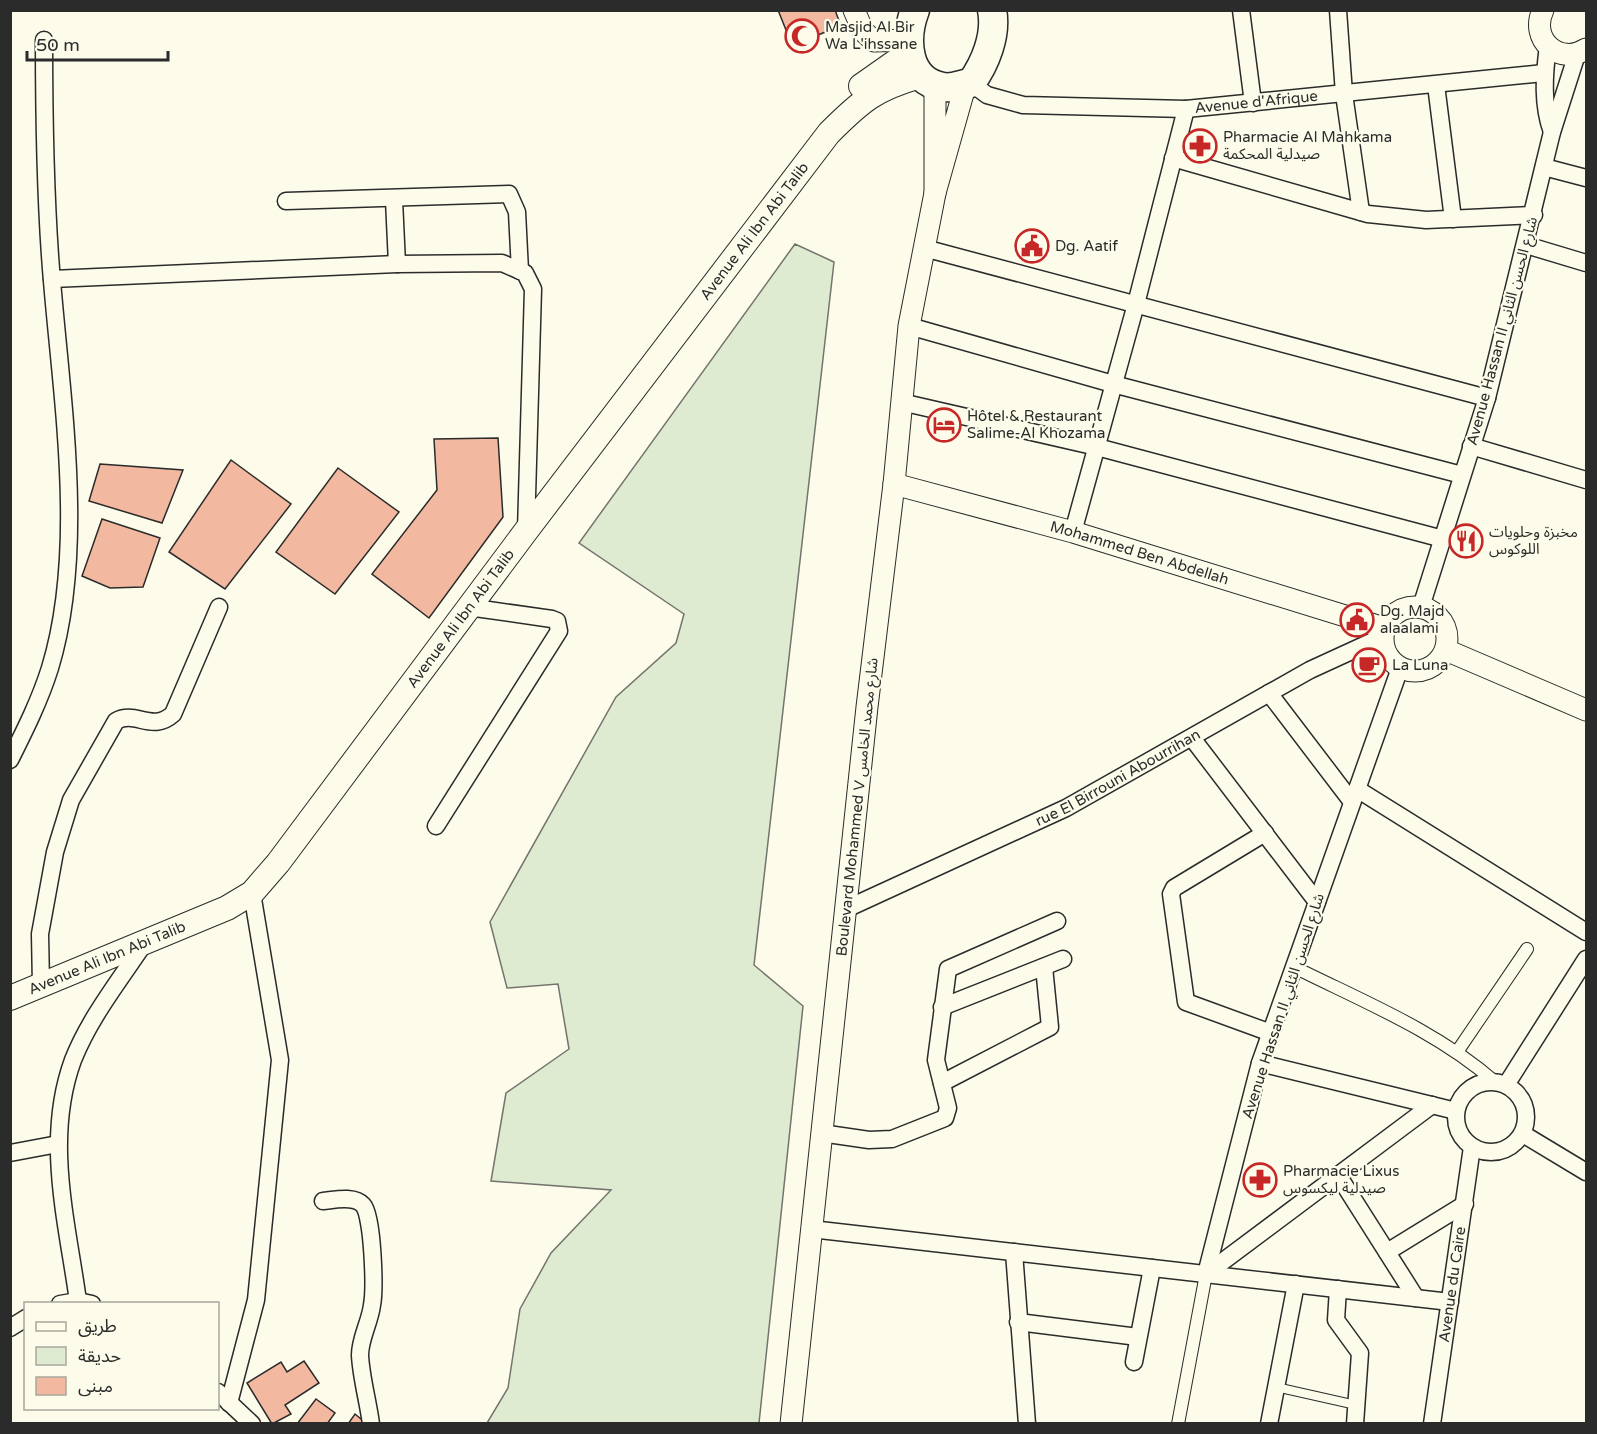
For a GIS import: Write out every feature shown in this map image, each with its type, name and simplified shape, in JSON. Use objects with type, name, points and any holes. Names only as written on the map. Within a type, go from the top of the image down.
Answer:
[{"type":"highway","points":[[915,10],[918,64],[946,88],[968,83],[985,60],[991,33],[992,10]]},
{"type":"main road","name":"Avenue Ali Ibn Abi Talib","points":[[10,998],[228,908],[252,893],[278,863],[468,607],[829,133],[871,94],[918,64]]},
{"type":"street","points":[[854,10],[863,31],[874,41],[918,64]]},
{"type":"street","points":[[1241,10],[1252,103]]},
{"type":"street","points":[[1338,10],[1344,94],[1361,212]]},
{"type":"street","points":[[1544,10],[1539,26],[1548,46],[1544,73],[1547,113],[1552,132]]},
{"type":"street","points":[[10,760],[30,720],[50,668],[64,583],[68,531],[65,418],[52,279],[44,149],[44,40]]},
{"type":"street","points":[[1548,46],[1561,54],[1582,51]]},
{"type":"street","name":"Avenue Hassan II شارع الحسن الثاني","points":[[1421,607],[1486,398],[1526,245],[1552,132],[1582,51]]},
{"type":"street","name":"Boulevard Mohammed V شارع محمد الخامس","points":[[918,64],[935,193]]},
{"type":"street","name":"Avenue d'Afrique","points":[[968,83],[987,95],[1023,105],[1186,110],[1544,73]]},
{"type":"street","name":"Boulevard Mohammed V شارع محمد الخامس","points":[[791,1424],[821,1133],[894,484],[909,326],[935,193],[968,83]]},
{"type":"street","points":[[1436,85],[1454,219]]},
{"type":"street","points":[[1073,532],[1136,304],[1186,110]]},
{"type":"street","points":[[1173,158],[1361,212],[1388,217],[1454,219],[1533,215]]},
{"type":"street","points":[[1544,167],[1587,178]]},
{"type":"street","points":[[286,201],[394,200],[509,194],[517,212],[520,271]]},
{"type":"street","points":[[394,200],[397,264]]},
{"type":"street","points":[[1526,245],[1587,263]]},
{"type":"street","points":[[924,249],[1486,398]]},
{"type":"street","points":[[52,279],[397,264],[502,263],[525,273],[533,289],[526,531]]},
{"type":"street","points":[[909,326],[1113,384],[1462,475]]},
{"type":"street","points":[[901,402],[1097,447],[1443,539]]},
{"type":"street","points":[[1471,446],[1587,480]]},
{"type":"street","name":"Mohammed Ben Abdellah","points":[[894,484],[1073,532],[1383,633]]},
{"type":"street","points":[[436,826],[560,631],[557,621],[552,619],[468,607]]},
{"type":"street","points":[[1421,607],[1430,610],[1443,623],[1448,641],[1446,650],[1435,664],[1427,669],[1408,671],[1400,668],[1387,655],[1383,633],[1395,613],[1403,609],[1421,607]]},
{"type":"street","points":[[40,985],[40,934],[55,852],[71,801],[116,721],[124,717],[154,723],[164,722],[172,714],[219,608]]},
{"type":"street","name":"rue El Birrouni Abourrihan","points":[[846,909],[1066,808],[1310,670],[1383,633]]},
{"type":"street","points":[[1446,650],[1587,710]]},
{"type":"street","name":"Avenue Hassan II شارع الحسن الثاني","points":[[1178,1424],[1206,1274],[1260,1063],[1400,668]]},
{"type":"street","points":[[1269,693],[1354,796],[1587,932]]},
{"type":"street","points":[[1192,738],[1317,902]]},
{"type":"street","points":[[1265,833],[1174,888],[1171,894],[1186,1002],[1271,1033]]},
{"type":"street","points":[[252,893],[279,1060],[276,1116],[256,1300],[223,1398],[252,1424]]},
{"type":"street","points":[[821,1133],[869,1140],[892,1138],[945,1118],[948,1108],[936,1060],[946,977],[952,964],[1057,921]]},
{"type":"street","points":[[85,1302],[58,1169],[63,1094],[74,1060],[91,1023],[146,942]]},
{"type":"street","points":[[1456,1052],[1527,949]]},
{"type":"street","points":[[942,1007],[1063,959]]},
{"type":"street","points":[[1501,1083],[1587,959]]},
{"type":"street","points":[[942,1083],[1050,1027],[1044,967]]},
{"type":"street","points":[[1294,967],[1433,1037],[1501,1083],[1522,1099],[1526,1110],[1523,1134],[1510,1147],[1501,1151],[1481,1151],[1472,1147],[1458,1131],[1456,1111],[1465,1092],[1474,1085],[1501,1083]]},
{"type":"street","points":[[1260,1063],[1456,1111]]},
{"type":"street","points":[[1206,1274],[1432,1105]]},
{"type":"street","points":[[1523,1134],[1587,1172]]},
{"type":"street","points":[[10,1153],[58,1144]]},
{"type":"street","name":"Avenue du Caire","points":[[1432,1424],[1472,1147]]},
{"type":"street","points":[[1338,1175],[1416,1298]]},
{"type":"street","points":[[322,1201],[352,1199],[362,1204],[365,1209],[371,1240],[374,1283],[372,1306],[360,1354],[371,1424]]},
{"type":"street","points":[[1387,1252],[1465,1204]]},
{"type":"street","points":[[811,1228],[1450,1302]]},
{"type":"street","points":[[1014,1252],[1027,1424]]},
{"type":"street","points":[[1134,1362],[1152,1268]]},
{"type":"street","points":[[1269,1424],[1296,1284]]},
{"type":"street","points":[[1338,1289],[1336,1320],[1360,1353],[1355,1424]]},
{"type":"street","points":[[10,1328],[24,1319]]},
{"type":"street","points":[[1018,1322],[1138,1337]]},
{"type":"lane","points":[[1276,1387],[1356,1405]]},
{"type":"green space","points":[[795,244],[834,262],[754,965],[803,1006],[759,1423],[487,1423],[508,1388],[520,1309],[551,1253],[611,1190],[491,1181],[506,1093],[569,1049],[558,984],[507,988],[490,922],[616,697],[676,643],[684,614],[579,543]]},
{"type":"building","name":"Masjid Al Bir Wa L'ihssane","points":[[778,10],[835,10],[841,26],[792,45]]},
{"type":"building","points":[[498,438],[503,517],[429,618],[372,574],[437,490],[434,439]]},
{"type":"building","points":[[231,460],[291,504],[225,589],[169,552]]},
{"type":"building","points":[[100,464],[183,470],[162,523],[89,501]]},
{"type":"building","points":[[338,468],[399,512],[335,594],[276,552]]},
{"type":"building","points":[[102,519],[160,538],[143,587],[110,588],[82,576]]},
{"type":"building","points":[[304,1361],[319,1383],[285,1405],[291,1414],[272,1424],[247,1383],[281,1362],[287,1372]]},
{"type":"building","points":[[316,1399],[335,1413],[327,1424],[297,1424]]},
{"type":"building","points":[[355,1414],[367,1424],[348,1424]]},
{"type":"place","name":"Masjid Al Bir Wa L'ihssane","points":[[802,36]]},
{"type":"place","name":"Pharmacie Al Mahkama صيدلية المحكمة","points":[[1200,146]]},
{"type":"place","name":"Dg. Aatif","points":[[1032,246]]},
{"type":"place","name":"Hôtel & Restaurant Salime-Al Khozama","points":[[944,425]]},
{"type":"place","name":"مخبزة وحلويات اللوكوس","points":[[1466,541]]},
{"type":"place","name":"Dg. Majd alaalami","points":[[1357,620]]},
{"type":"place","name":"La Luna","points":[[1369,665]]},
{"type":"place","name":"Pharmacie Lixus صيدلية ليكسوس","points":[[1260,1180]]}]
